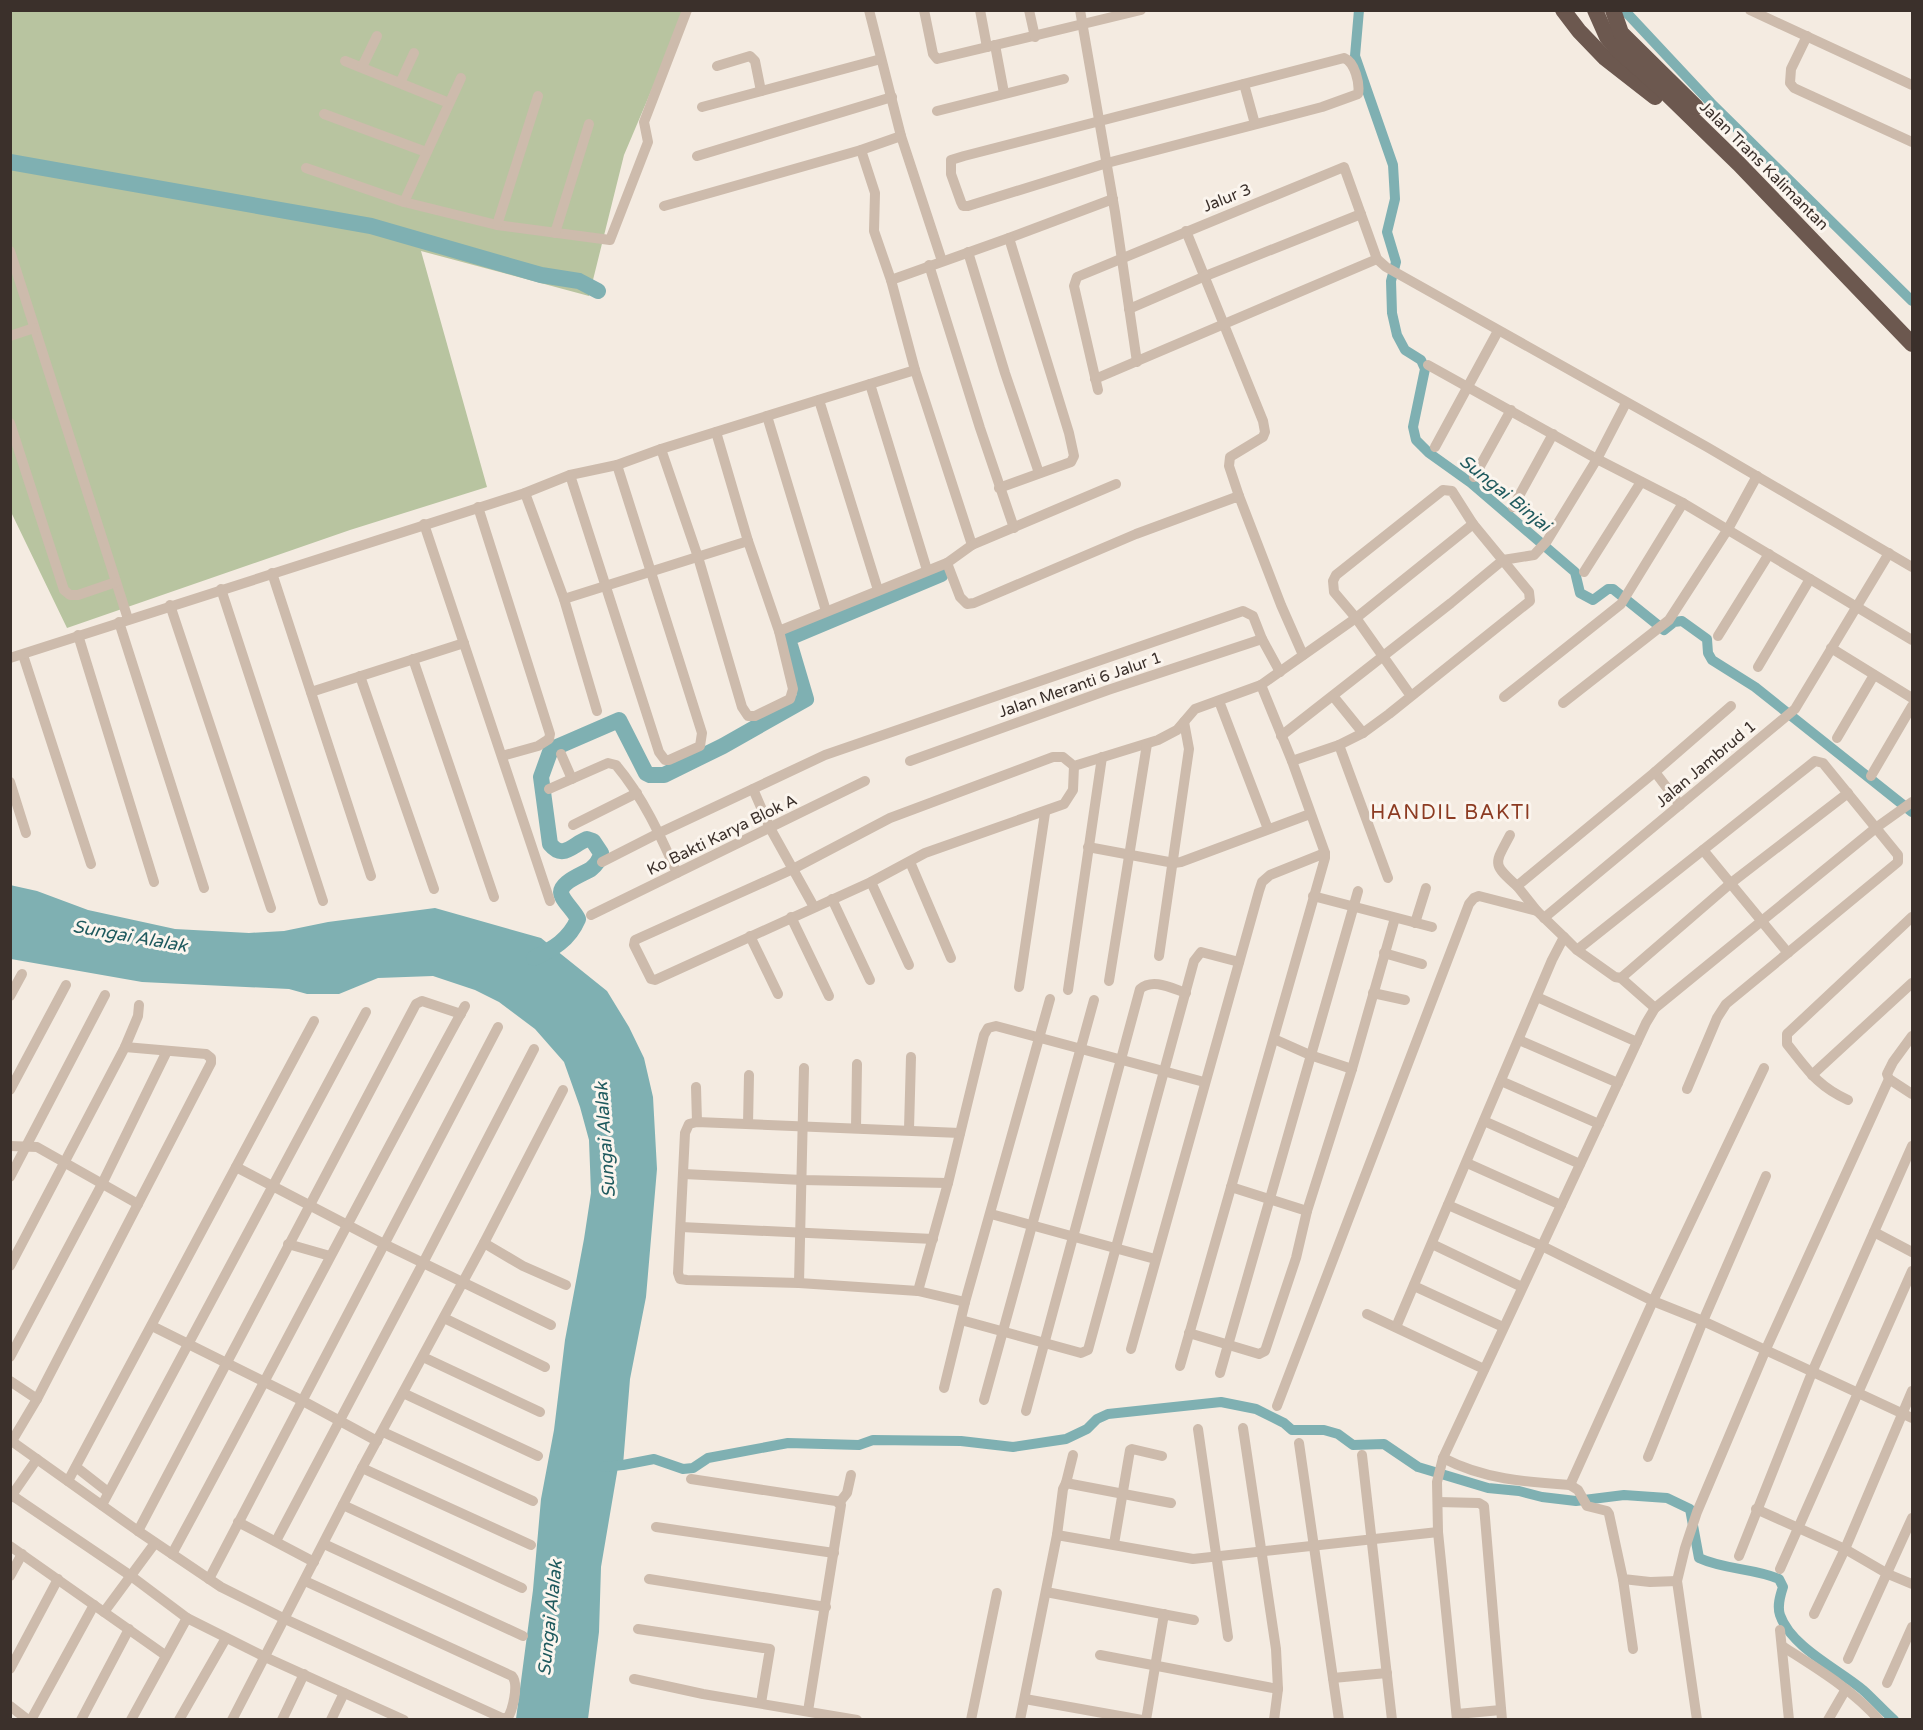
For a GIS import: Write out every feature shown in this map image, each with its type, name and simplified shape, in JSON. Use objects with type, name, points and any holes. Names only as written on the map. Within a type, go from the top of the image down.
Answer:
[{"type":"highway","points":[[1563,10],[1605,58],[1672,110],[1690,116]]},
{"type":"highway","name":"Jalan Trans Kalimantan","points":[[1595,10],[1607,38],[1623,46],[1674,85],[1912,328]]},
{"type":"highway","name":"Jalan Trans Kalimantan","points":[[1613,10],[1623,46],[1912,344]]},
{"type":"street","points":[[306,168],[404,202],[497,225],[610,240],[648,142],[644,122],[687,10]]},
{"type":"street","points":[[869,10],[901,136],[942,261]]},
{"type":"street","points":[[924,10],[936,59],[1141,10]]},
{"type":"street","points":[[980,10],[1004,93]]},
{"type":"street","points":[[1029,10],[1035,37]]},
{"type":"street","points":[[1080,10],[1123,259],[1137,362],[1377,259]]},
{"type":"street","points":[[1750,10],[1912,85]]},
{"type":"street","points":[[362,67],[377,36]]},
{"type":"street","points":[[1807,36],[1791,69],[1790,83],[1794,88],[1912,142]]},
{"type":"street","points":[[400,83],[414,53]]},
{"type":"street","points":[[717,66],[750,56],[753,58],[761,91]]},
{"type":"street","points":[[1344,58],[1352,64],[1359,88],[1355,97],[1107,163],[963,206],[951,174],[951,160],[1100,120],[1344,58]]},
{"type":"street","points":[[702,106],[881,59]]},
{"type":"street","points":[[345,61],[449,103]]},
{"type":"street","points":[[404,202],[460,78]]},
{"type":"street","points":[[937,111],[1064,79]]},
{"type":"street","points":[[1244,84],[1256,124]]},
{"type":"street","points":[[497,225],[538,96]]},
{"type":"street","points":[[697,156],[892,97]]},
{"type":"street","points":[[324,114],[426,152]]},
{"type":"street","points":[[555,232],[589,124]]},
{"type":"street","points":[[664,206],[861,150],[901,136]]},
{"type":"street","points":[[861,150],[875,192],[874,231],[891,280],[915,370],[972,545]]},
{"type":"street","name":"Jalur 3","points":[[1137,362],[1096,385],[1074,286],[1077,277],[1081,274],[1123,259],[1344,167],[1361,214]]},
{"type":"street","points":[[891,280],[1113,199]]},
{"type":"street","points":[[1129,309],[1361,214],[1377,259],[1386,267],[1757,476],[1912,567]]},
{"type":"street","points":[[1186,231],[1263,422],[1265,432],[1263,437],[1230,457],[1228,466],[1303,655]]},
{"type":"street","points":[[999,488],[1071,462],[1074,456],[1010,238]]},
{"type":"street","points":[[10,251],[116,582],[123,621],[204,888]]},
{"type":"street","points":[[968,252],[1039,473]]},
{"type":"street","points":[[929,265],[999,488],[1014,528]]},
{"type":"street","points":[[10,336],[34,328]]},
{"type":"street","points":[[1436,447],[1498,331]]},
{"type":"street","points":[[1428,364],[1597,459],[1683,503],[1912,640]]},
{"type":"street","points":[[10,658],[525,493],[570,476],[617,465],[661,449],[915,370]]},
{"type":"street","points":[[870,384],[927,570]]},
{"type":"street","points":[[819,400],[878,590]]},
{"type":"street","points":[[1281,736],[1503,560],[1534,555],[1547,541],[1597,459],[1626,403]]},
{"type":"street","points":[[1474,477],[1510,410]]},
{"type":"street","points":[[767,416],[826,611]]},
{"type":"street","points":[[10,423],[64,590],[70,595],[78,595],[116,582]]},
{"type":"street","points":[[661,449],[698,557],[742,707],[748,716],[755,716],[790,699],[793,690],[779,631],[748,541],[716,432]]},
{"type":"street","points":[[1513,507],[1553,434]]},
{"type":"street","points":[[570,476],[659,752],[665,760],[669,760],[700,746],[702,733],[617,465]]},
{"type":"street","points":[[1563,703],[1669,621],[1728,529],[1757,476]]},
{"type":"street","points":[[1584,572],[1641,482]]},
{"type":"street","points":[[779,631],[947,563],[972,545],[1116,484]]},
{"type":"street","points":[[1292,761],[1339,745],[1363,733],[1411,696],[1530,601],[1529,592],[1473,524],[1452,491],[1445,489],[1336,575],[1333,581],[1334,592],[1356,618],[1411,696]]},
{"type":"street","points":[[525,493],[564,599],[597,711]]},
{"type":"street","points":[[947,563],[963,601],[967,604],[974,603],[1136,534],[1239,496]]},
{"type":"street","points":[[1503,697],[1624,600],[1683,503]]},
{"type":"street","points":[[478,507],[550,734],[549,739],[538,746],[502,756]]},
{"type":"street","points":[[424,524],[550,901]]},
{"type":"street","points":[[1074,766],[1172,734],[1195,709],[1261,685],[1356,618],[1473,524]]},
{"type":"street","points":[[564,599],[748,541]]},
{"type":"street","name":"Jalan Jambrud 1","points":[[1540,915],[1680,805],[1795,709],[1889,553]]},
{"type":"street","points":[[1718,636],[1769,554]]},
{"type":"street","points":[[272,573],[371,876]]},
{"type":"street","points":[[1758,667],[1810,579]]},
{"type":"street","points":[[221,589],[323,901]]},
{"type":"street","points":[[170,606],[271,908]]},
{"type":"street","points":[[602,862],[659,832],[825,755],[1244,611],[1248,611],[1253,616],[1262,639],[1280,672]]},
{"type":"street","points":[[78,635],[154,882]]},
{"type":"street","name":"Jalan Meranti 6 Jalur 1","points":[[910,761],[1108,690],[1262,639]]},
{"type":"street","points":[[311,692],[464,643]]},
{"type":"street","points":[[1831,648],[1912,699]]},
{"type":"street","points":[[23,655],[91,864]]},
{"type":"street","points":[[413,659],[494,897]]},
{"type":"street","points":[[1837,738],[1874,675]]},
{"type":"street","points":[[360,676],[434,889]]},
{"type":"street","points":[[1180,1366],[1325,853],[1292,761],[1261,685]]},
{"type":"street","points":[[1333,696],[1363,733]]},
{"type":"street","points":[[1220,701],[1268,829]]},
{"type":"street","points":[[1517,886],[1731,706]]},
{"type":"street","points":[[1871,776],[1912,706]]},
{"type":"street","points":[[1159,956],[1189,749],[1184,722]]},
{"type":"street","points":[[1109,981],[1147,744]]},
{"type":"street","points":[[1339,745],[1388,878]]},
{"type":"street","points":[[561,754],[572,779]]},
{"type":"street","points":[[1053,757],[1063,757],[1074,766],[1073,790],[1068,802],[1046,813],[925,854],[871,882],[654,980],[651,979],[634,944],[636,940],[793,869],[890,818],[1053,757]]},
{"type":"street","points":[[1068,990],[1102,758]]},
{"type":"street","points":[[1577,950],[1815,761],[1823,763],[1877,827],[1898,855],[1898,862],[1726,1004],[1717,1018],[1687,1089]]},
{"type":"street","points":[[549,789],[612,763],[630,781],[659,832],[677,873]]},
{"type":"street","points":[[1655,772],[1680,805]]},
{"type":"street","name":"Ko Bakti Karya Blok A","points":[[591,915],[865,781]]},
{"type":"street","points":[[10,782],[26,833]]},
{"type":"street","points":[[753,789],[770,828],[814,907]]},
{"type":"street","points":[[573,825],[637,793]]},
{"type":"street","points":[[1621,978],[1731,883],[1848,793]]},
{"type":"street","points":[[1438,1502],[1479,1503],[1484,1506],[1502,1715],[1457,1717],[1438,1532],[1437,1482],[1442,1461],[1637,1042],[1655,1008],[1877,827],[1908,806]]},
{"type":"street","points":[[1020,987],[1046,813]]},
{"type":"street","points":[[1088,847],[1174,862],[1310,813]]},
{"type":"street","points":[[1510,834],[1498,858],[1499,870],[1517,886],[1540,915],[1577,950],[1615,977],[1621,978],[1655,1008]]},
{"type":"street","points":[[1702,850],[1788,953]]},
{"type":"street","points":[[1131,1349],[1259,891],[1270,875],[1325,853]]},
{"type":"street","points":[[910,862],[951,958]]},
{"type":"street","points":[[871,882],[909,965]]},
{"type":"street","points":[[1415,923],[1426,888]]},
{"type":"street","points":[[1220,1373],[1358,891]]},
{"type":"street","points":[[1313,896],[1432,927]]},
{"type":"street","points":[[1277,1406],[1469,904],[1479,896],[1540,915]]},
{"type":"street","points":[[832,899],[870,980]]},
{"type":"street","points":[[791,917],[829,996]]},
{"type":"street","points":[[1848,1100],[1827,1090],[1812,1075],[1787,1044],[1787,1034],[1912,917]]},
{"type":"street","points":[[1189,1333],[1259,1354],[1265,1351],[1296,1258],[1307,1211],[1352,1069],[1395,918]]},
{"type":"street","points":[[750,936],[778,994]]},
{"type":"street","points":[[1396,1327],[1564,937]]},
{"type":"street","points":[[1384,952],[1422,964]]},
{"type":"street","points":[[961,1320],[1081,1353],[1088,1350],[1194,961],[1198,954],[1207,953],[1239,962]]},
{"type":"street","points":[[10,996],[22,974]]},
{"type":"street","points":[[1812,1075],[1912,982]]},
{"type":"street","points":[[1026,1411],[1140,989],[1146,984],[1155,983],[1186,993]]},
{"type":"street","points":[[10,1090],[66,985]]},
{"type":"street","points":[[1373,993],[1405,1000]]},
{"type":"street","points":[[10,1177],[105,995]]},
{"type":"street","points":[[1537,997],[1637,1042]]},
{"type":"street","points":[[944,1388],[965,1302],[1050,999]]},
{"type":"street","points":[[984,1400],[1094,1000]]},
{"type":"street","points":[[138,1531],[416,1004],[422,1001],[463,1010],[172,1554]]},
{"type":"street","points":[[10,1266],[124,1047],[138,1016],[139,1005]]},
{"type":"street","points":[[102,1505],[271,1185],[366,1012]]},
{"type":"street","points":[[68,1481],[314,1021]]},
{"type":"street","points":[[918,1291],[948,1183],[984,1035],[988,1028],[996,1026],[1204,1082]]},
{"type":"street","points":[[209,1579],[498,1027]]},
{"type":"street","points":[[1912,1036],[1887,1074],[1889,1079],[1912,1094]]},
{"type":"street","points":[[1274,1039],[1310,1055],[1352,1069]]},
{"type":"street","points":[[1519,1040],[1618,1083]]},
{"type":"street","points":[[124,1047],[206,1054],[211,1058],[211,1063],[37,1399],[11,1441],[209,1579],[285,1619],[505,1719],[510,1714],[515,1683],[512,1676],[305,1581]]},
{"type":"street","points":[[276,1541],[534,1049]]},
{"type":"street","points":[[10,1357],[102,1184],[167,1051]]},
{"type":"street","points":[[909,1129],[911,1058]]},
{"type":"street","points":[[856,1128],[857,1064]]},
{"type":"street","points":[[799,1283],[804,1068]]},
{"type":"street","points":[[1570,1485],[1653,1301],[1764,1068]]},
{"type":"street","points":[[748,1124],[749,1075]]},
{"type":"street","points":[[1697,1719],[1677,1581],[1687,1541],[1695,1516],[1766,1349],[1889,1079]]},
{"type":"street","points":[[1501,1081],[1599,1124]]},
{"type":"street","points":[[696,1087],[697,1122]]},
{"type":"street","points":[[232,1719],[362,1468],[484,1243],[563,1090]]},
{"type":"street","points":[[1484,1121],[1580,1164]]},
{"type":"street","points":[[960,1133],[909,1129],[697,1122],[687,1125],[678,1273],[682,1280],[799,1283],[918,1291],[965,1302]]},
{"type":"street","points":[[10,1146],[37,1147],[138,1204]]},
{"type":"street","points":[[1739,1556],[1813,1370],[1912,1146]]},
{"type":"street","points":[[1467,1163],[1561,1205]]},
{"type":"street","points":[[236,1167],[384,1244],[551,1325]]},
{"type":"street","points":[[684,1174],[802,1180],[948,1183]]},
{"type":"street","points":[[1648,1457],[1703,1321],[1766,1176]]},
{"type":"street","points":[[1231,1187],[1307,1211]]},
{"type":"street","points":[[1448,1204],[1542,1246],[1653,1301],[1813,1370],[1908,1415]]},
{"type":"street","points":[[991,1214],[1155,1259]]},
{"type":"street","points":[[681,1227],[933,1239]]},
{"type":"street","points":[[1874,1232],[1912,1252]]},
{"type":"street","points":[[484,1243],[523,1266],[566,1285]]},
{"type":"street","points":[[288,1244],[330,1256]]},
{"type":"street","points":[[1432,1244],[1522,1287]]},
{"type":"street","points":[[1780,1569],[1912,1271]]},
{"type":"street","points":[[1414,1286],[1503,1327]]},
{"type":"street","points":[[1367,1314],[1484,1369]]},
{"type":"street","points":[[444,1318],[545,1366]]},
{"type":"street","points":[[152,1326],[340,1420],[533,1501]]},
{"type":"street","points":[[423,1357],[540,1412]]},
{"type":"street","points":[[10,1381],[37,1399]]},
{"type":"street","points":[[1814,1614],[1908,1415],[1912,1391]]},
{"type":"street","points":[[403,1392],[538,1456]]},
{"type":"street","points":[[1243,1428],[1276,1649],[1278,1689],[1274,1719]]},
{"type":"street","points":[[1198,1429],[1228,1637]]},
{"type":"street","points":[[1299,1443],[1339,1719]]},
{"type":"street","points":[[1114,1544],[1130,1450],[1162,1456]]},
{"type":"street","points":[[1020,1719],[1057,1535],[1063,1489],[1073,1455]]},
{"type":"street","points":[[1362,1455],[1392,1719]]},
{"type":"street","points":[[37,1459],[11,1496],[131,1576],[187,1618],[344,1693],[383,1715],[404,1719]]},
{"type":"street","points":[[1442,1461],[1498,1478],[1570,1485],[1590,1507],[1607,1511],[1623,1579],[1633,1649]]},
{"type":"street","points":[[76,1467],[108,1492]]},
{"type":"street","points":[[362,1468],[531,1545]]},
{"type":"street","points":[[839,1503],[847,1494],[851,1475]]},
{"type":"street","points":[[691,1479],[839,1503],[841,1509],[808,1711]]},
{"type":"street","points":[[1066,1483],[1171,1503]]},
{"type":"street","points":[[343,1505],[522,1588]]},
{"type":"street","points":[[1756,1509],[1845,1549],[1888,1574],[1912,1584]]},
{"type":"street","points":[[1848,1659],[1912,1518]]},
{"type":"street","points":[[238,1522],[314,1562]]},
{"type":"street","points":[[656,1527],[834,1553]]},
{"type":"street","points":[[1057,1535],[1193,1559],[1438,1532]]},
{"type":"street","points":[[104,1612],[155,1543]]},
{"type":"street","points":[[324,1544],[523,1636]]},
{"type":"street","points":[[10,1546],[165,1655]]},
{"type":"street","points":[[10,1576],[22,1554]]},
{"type":"street","points":[[10,1669],[58,1579]]},
{"type":"street","points":[[649,1579],[826,1606]]},
{"type":"street","points":[[1623,1579],[1650,1582],[1677,1581]]},
{"type":"street","points":[[1046,1592],[1194,1620]]},
{"type":"street","points":[[971,1719],[998,1593]]},
{"type":"street","points":[[10,1706],[29,1719],[94,1605]]},
{"type":"street","points":[[1025,1699],[1144,1719],[1164,1614]]},
{"type":"street","points":[[131,1719],[187,1618]]},
{"type":"street","points":[[1887,1683],[1912,1627]]},
{"type":"street","points":[[81,1719],[129,1629]]},
{"type":"street","points":[[638,1629],[770,1648],[761,1703]]},
{"type":"street","points":[[1780,1630],[1789,1719]]},
{"type":"street","points":[[179,1719],[226,1638]]},
{"type":"street","points":[[1782,1646],[1846,1689],[1879,1719]]},
{"type":"street","points":[[1100,1654],[1278,1689]]},
{"type":"street","points":[[1333,1678],[1387,1673]]},
{"type":"street","points":[[282,1719],[304,1674]]},
{"type":"street","points":[[634,1679],[703,1694],[761,1703],[792,1714],[808,1711],[858,1719]]},
{"type":"street","points":[[1828,1719],[1846,1689]]},
{"type":"street","points":[[331,1719],[344,1693]]},
{"type":"green space","points":[[11,11],[685,11],[624,155],[589,296],[421,251],[487,487],[350,530],[67,628],[11,512]]},
{"type":"water","name":"Sungai Alalak","points":[[10,885],[37,891],[88,910],[175,929],[249,933],[284,931],[328,922],[435,908],[541,938],[607,991],[629,1027],[644,1058],[653,1097],[657,1169],[646,1297],[630,1379],[623,1465],[619,1461],[601,1567],[599,1632],[588,1719],[516,1719],[533,1590],[541,1499],[554,1430],[565,1340],[591,1193],[589,1140],[564,1062],[535,1029],[499,1002],[475,990],[433,976],[378,978],[339,994],[307,994],[289,989],[142,982],[11,959]]},
{"type":"waterway","name":"Sungai Binjai","points":[[1359,10],[1355,56],[1393,165],[1395,199],[1387,232],[1396,262],[1391,281],[1392,313],[1397,335],[1405,350],[1421,360],[1425,369],[1413,427],[1416,440],[1429,453],[1471,483],[1575,572],[1580,593],[1593,600],[1608,589],[1613,589],[1664,630],[1674,622],[1682,621],[1707,639],[1708,653],[1712,660],[1755,687],[1912,812]]},
{"type":"waterway","points":[[1624,10],[1711,103],[1912,301]]},
{"type":"waterway","points":[[10,162],[371,226],[541,275],[579,281],[598,291]]},
{"type":"waterway","points":[[534,958],[560,943],[570,933],[578,919],[563,899],[561,891],[567,883],[593,867],[601,853],[593,841],[587,839],[563,851],[555,849],[550,844],[541,777],[550,752],[619,720],[646,773],[664,775],[723,746],[806,699],[789,641],[793,636],[941,574]]},
{"type":"waterway","points":[[604,1467],[654,1459],[683,1469],[693,1468],[708,1458],[788,1443],[859,1445],[873,1440],[961,1441],[1013,1447],[1066,1439],[1087,1429],[1097,1419],[1108,1414],[1221,1402],[1256,1409],[1284,1423],[1292,1430],[1324,1430],[1338,1434],[1353,1445],[1384,1444],[1418,1467],[1488,1488],[1576,1501],[1624,1495],[1667,1498],[1690,1509],[1699,1558],[1779,1579],[1783,1587],[1779,1612],[1794,1637],[1816,1657],[1863,1690],[1894,1720]]},
{"type":"district","name":"HANDIL BAKTI","points":[[1451,813]]}]
